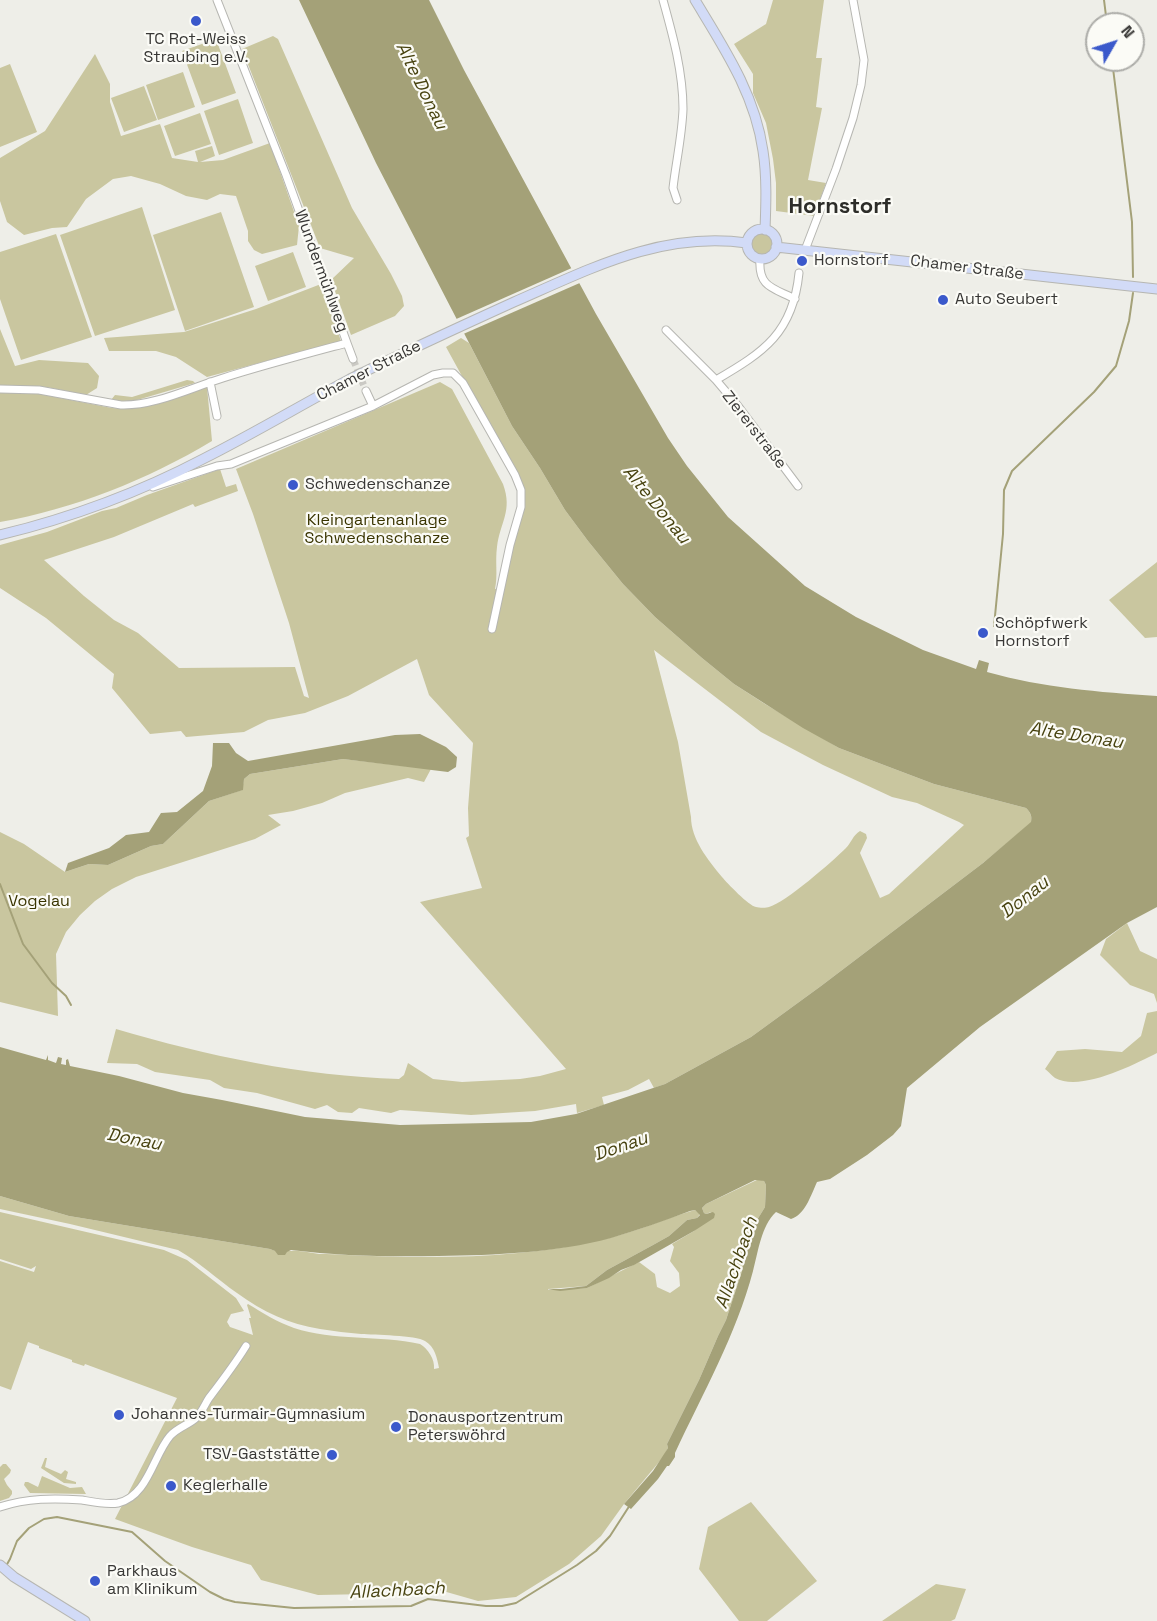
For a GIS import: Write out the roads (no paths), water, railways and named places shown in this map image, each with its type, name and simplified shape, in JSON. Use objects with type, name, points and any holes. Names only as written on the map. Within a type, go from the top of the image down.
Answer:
[{"type":"main road","points":[[695,0],[733,63],[755,115],[765,164],[765,230]]},
{"type":"main road","points":[[765,230],[772,234],[779,247],[769,257],[760,259],[752,256],[747,243],[748,238],[755,231],[765,230]]},
{"type":"main road","name":"Chamer Straße","points":[[0,535],[93,507],[137,490],[203,459],[322,394],[429,340],[607,261],[672,243],[708,240],[747,243]]},
{"type":"main road","name":"Chamer Straße","points":[[779,247],[1157,289]]},
{"type":"main road","points":[[0,1565],[85,1621]]},
{"type":"street","name":"Wundermühlweg","points":[[0,389],[39,390],[132,406],[177,394],[244,371],[347,343],[286,175],[218,0]]},
{"type":"street","points":[[663,0],[676,51],[682,90],[682,120],[673,188],[677,200]]},
{"type":"street","points":[[805,250],[836,169],[859,94],[864,60],[853,0]]},
{"type":"street","points":[[760,259],[760,271],[764,281],[795,299]]},
{"type":"street","name":"Ziererstraße","points":[[798,486],[716,380],[748,361],[772,340],[787,321],[795,299],[799,273]]},
{"type":"street","points":[[666,330],[716,380]]},
{"type":"street","points":[[347,343],[353,359]]},
{"type":"street","points":[[93,507],[110,504],[217,466],[231,464],[373,406],[433,375],[453,373],[463,383],[515,475],[520,490],[521,507],[510,545],[492,629]]},
{"type":"street","points":[[210,382],[217,416]]},
{"type":"street","points":[[366,391],[373,406]]},
{"type":"street","points":[[0,1507],[33,1499],[116,1503],[134,1495],[142,1485],[162,1447],[179,1428],[198,1417],[207,1401],[230,1373],[246,1346]]},
{"type":"water","points":[[299,0],[429,0],[464,70],[596,314],[668,438],[687,466],[728,517],[805,586],[856,617],[923,650],[976,669],[979,660],[989,663],[987,672],[1029,682],[1092,691],[1157,696],[1157,907],[1127,923],[980,1027],[907,1088],[901,1126],[893,1135],[830,1179],[817,1182],[807,1204],[796,1217],[791,1219],[776,1212],[761,1240],[738,1318],[675,1457],[631,1509],[624,1504],[653,1471],[668,1448],[667,1444],[726,1320],[754,1225],[765,1207],[766,1185],[764,1181],[755,1180],[706,1204],[702,1208],[704,1213],[713,1212],[714,1218],[634,1265],[587,1288],[560,1291],[547,1289],[586,1286],[607,1270],[669,1236],[687,1220],[700,1215],[695,1210],[690,1211],[611,1238],[568,1247],[525,1252],[401,1256],[346,1255],[291,1250],[285,1255],[278,1255],[270,1249],[69,1216],[0,1196],[0,1047],[46,1060],[48,1055],[48,1060],[56,1063],[58,1057],[62,1058],[61,1064],[66,1065],[68,1059],[70,1066],[183,1093],[305,1117],[400,1125],[531,1122],[576,1114],[665,1084],[751,1037],[983,863],[1031,822],[1031,815],[1026,808],[934,784],[839,748],[803,728],[734,684],[655,617],[623,584],[565,510],[512,426],[376,163]]},
{"type":"water","points":[[420,734],[446,747],[457,757],[456,767],[448,772],[343,759],[250,774],[244,779],[243,790],[209,801],[163,844],[151,846],[108,865],[89,864],[65,872],[68,863],[109,848],[126,835],[149,832],[161,813],[177,812],[203,791],[212,766],[213,743],[229,743],[236,753],[248,761],[395,735]]},
{"type":"waterway","points":[[1104,0],[1106,12]]},
{"type":"waterway","points":[[1113,72],[1132,222],[1133,277]]},
{"type":"waterway","points":[[994,626],[1003,534],[1004,490],[1012,471],[1094,392],[1116,366],[1129,321],[1133,293]]},
{"type":"waterway","points":[[0,884],[23,944],[71,1005]]},
{"type":"waterway","name":"Allachbach","points":[[6,1566],[17,1541],[29,1528],[44,1519],[57,1517],[132,1532],[165,1561],[210,1592],[235,1602],[294,1608],[411,1606],[428,1599],[502,1606],[516,1603],[596,1551],[610,1536],[630,1505]]},
{"type":"tunnel","points":[[353,359],[366,391]]},
{"type":"place","name":"TC Rot-Weiss Straubing e.V.","points":[[196,21]]},
{"type":"place","name":"Hornstorf","points":[[802,261]]},
{"type":"place","name":"Auto Seubert","points":[[943,300]]},
{"type":"place","name":"Schwedenschanze","points":[[293,485]]},
{"type":"place","name":"Schöpfwerk Hornstorf","points":[[983,633]]},
{"type":"place","name":"Johannes-Turmair-Gymnasium","points":[[119,1415]]},
{"type":"place","name":"Donausportzentrum Peterswöhrd","points":[[396,1427]]},
{"type":"place","name":"TSV-Gaststätte","points":[[332,1455]]},
{"type":"place","name":"Keglerhalle","points":[[171,1486]]},
{"type":"place","name":"Parkhaus am Klinikum","points":[[95,1581]]},
{"type":"district","name":"Hornstorf","points":[[840,207]]},
{"type":"water label","name":"Alte Donau","points":[[421,86]]},
{"type":"water label","name":"Alte Donau","points":[[656,505]]},
{"type":"water label","name":"Alte Donau","points":[[1076,736]]},
{"type":"water label","name":"Donau","points":[[1025,898]]},
{"type":"water label","name":"Donau","points":[[134,1140]]},
{"type":"water label","name":"Donau","points":[[621,1147]]},
{"type":"park label","name":"Kleingartenanlage Schwedenschanze","points":[[377,530]]},
{"type":"park label","name":"Vogelau","points":[[39,902]]}]
